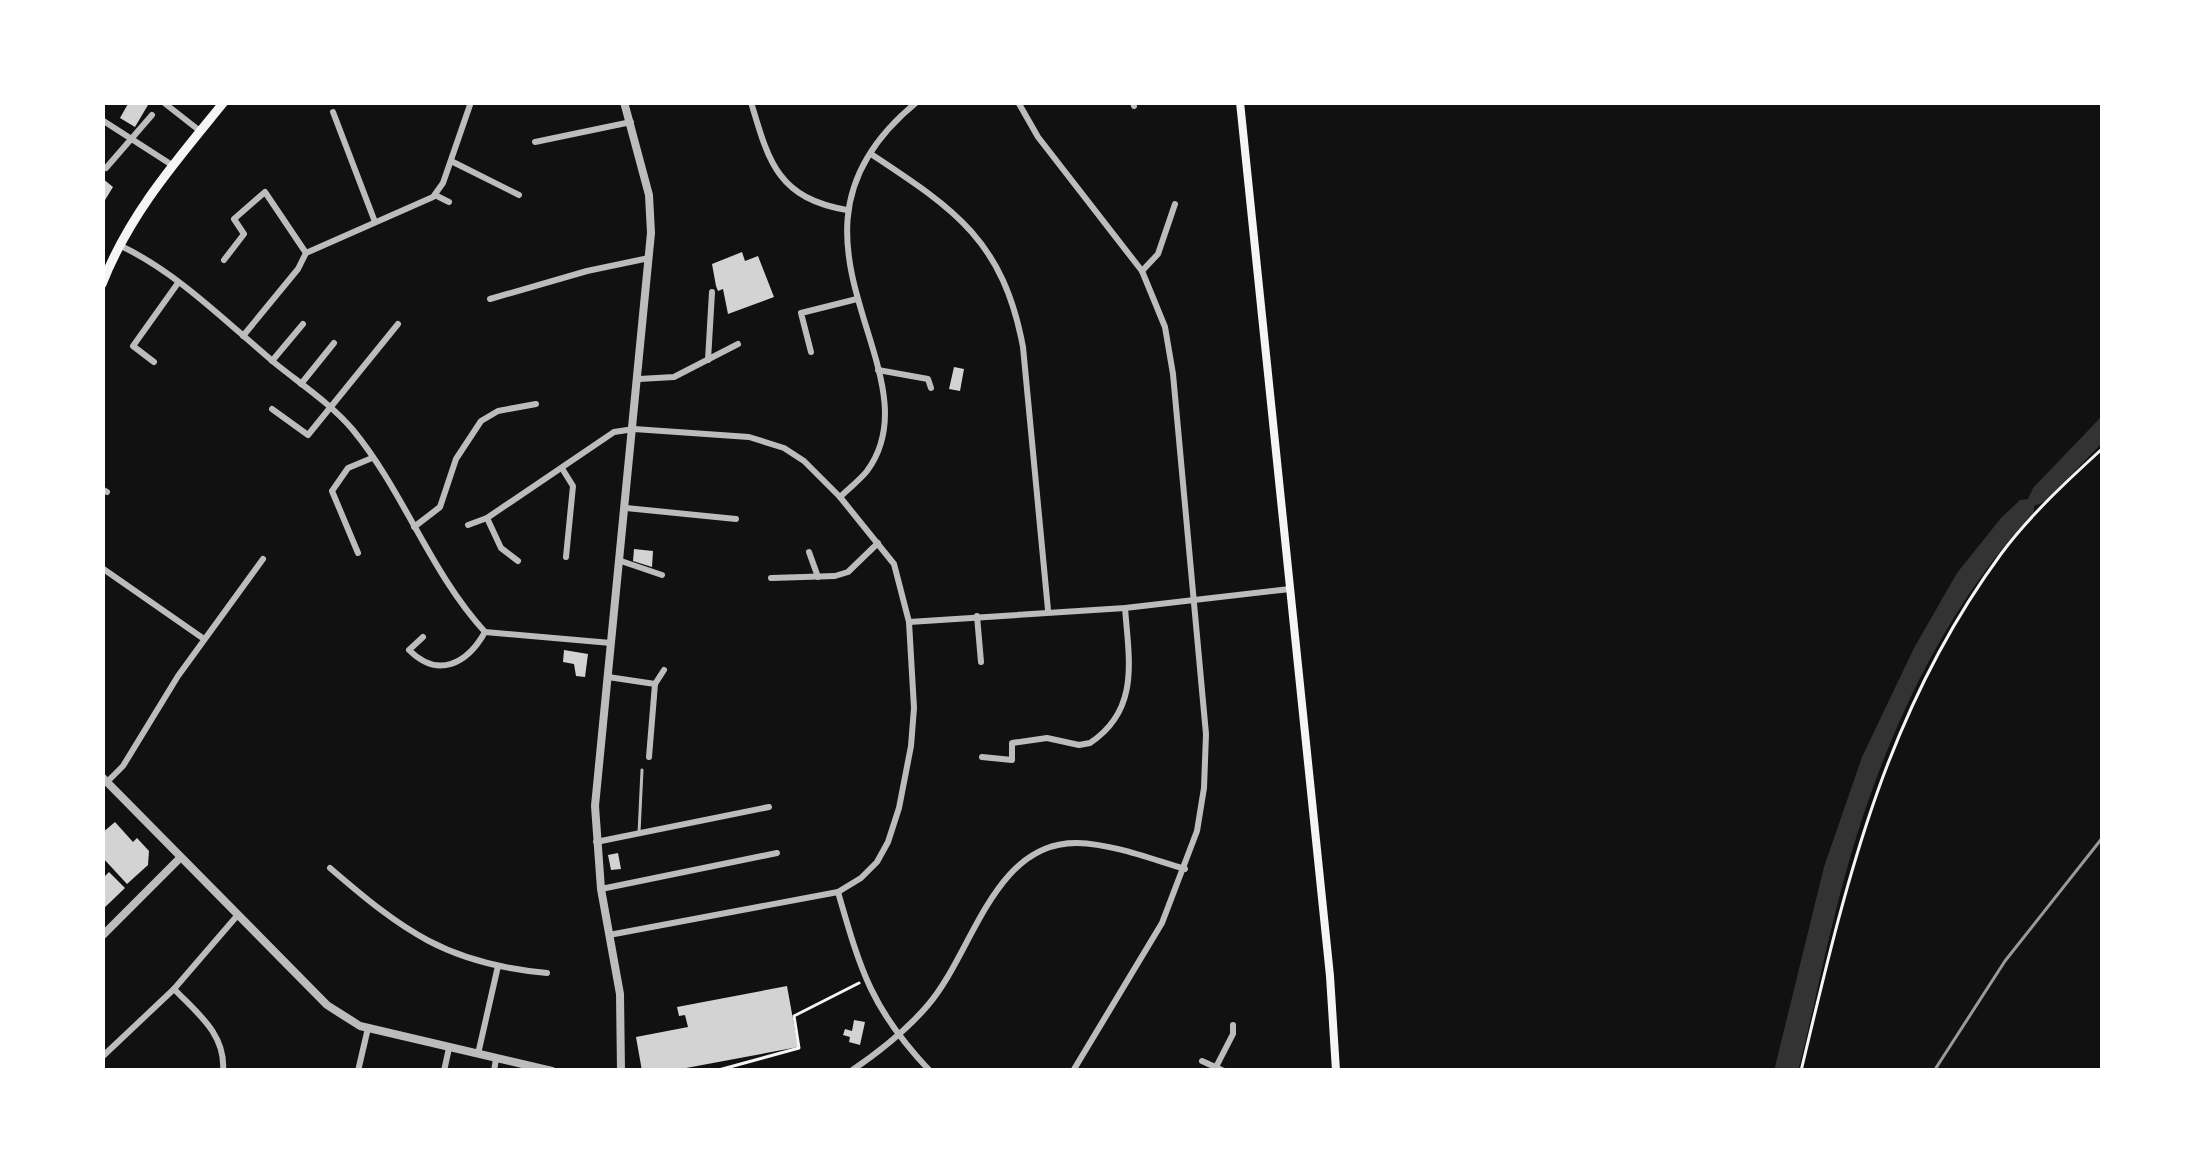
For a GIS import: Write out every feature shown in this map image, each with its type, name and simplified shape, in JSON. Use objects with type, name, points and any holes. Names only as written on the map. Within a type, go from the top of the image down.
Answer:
[{"type":"main road","points":[[102,284],[118,245],[172,165],[224,102]]},
{"type":"main road","points":[[1240,102],[1336,1071]]},
{"type":"street","points":[[163,102],[200,131]]},
{"type":"street","points":[[243,336],[305,254],[435,195],[471,102]]},
{"type":"street","points":[[620,1071],[620,994],[602,889],[595,806],[651,258],[649,195],[624,102]]},
{"type":"street","points":[[751,102],[764,146],[783,182],[804,197],[848,210]]},
{"type":"street","points":[[840,497],[867,471],[883,432],[878,370],[846,249],[848,210],[858,178],[883,134],[917,102]]},
{"type":"street","points":[[1018,102],[1038,137],[1142,271],[1165,327],[1206,734],[1197,831],[1185,869],[1162,923],[1073,1071]]},
{"type":"street","points":[[333,112],[375,222]]},
{"type":"street","points":[[106,168],[152,115]]},
{"type":"street","points":[[102,120],[172,165]]},
{"type":"street","points":[[536,142],[631,122]]},
{"type":"street","points":[[871,154],[950,207],[1003,275],[1023,346],[1048,610]]},
{"type":"street","points":[[452,160],[519,195]]},
{"type":"street","points":[[224,260],[244,234],[234,219],[266,192],[305,254]]},
{"type":"street","points":[[435,195],[448,202]]},
{"type":"street","points":[[1142,271],[1158,254],[1175,204]]},
{"type":"street","points":[[118,245],[146,258],[178,283],[330,406],[354,431],[460,605],[484,632],[611,643]]},
{"type":"street","points":[[490,299],[651,258]]},
{"type":"street","points":[[154,362],[134,346],[178,283]]},
{"type":"street","points":[[708,360],[712,292]]},
{"type":"street","points":[[811,352],[801,313],[857,298]]},
{"type":"street","points":[[272,361],[303,324]]},
{"type":"street","points":[[272,409],[308,435],[398,324]]},
{"type":"street","points":[[301,384],[334,343]]},
{"type":"street","points":[[639,379],[674,377],[738,344]]},
{"type":"street","points":[[878,370],[928,379],[931,388]]},
{"type":"street","points":[[414,526],[440,507],[456,458],[481,421],[498,411],[536,404]]},
{"type":"street","points":[[468,525],[488,518],[614,432],[634,429],[749,437],[794,455],[840,497],[894,563],[909,622],[914,711],[899,808],[877,862],[838,892],[609,935]]},
{"type":"street","points":[[358,553],[332,491],[348,468],[372,458]]},
{"type":"street","points":[[563,470],[573,486],[566,557]]},
{"type":"street","points":[[626,508],[736,519]]},
{"type":"street","points":[[488,518],[493,537],[518,561]]},
{"type":"street","points":[[770,578],[848,572],[878,543]]},
{"type":"street","points":[[809,552],[818,577]]},
{"type":"street","points":[[263,559],[204,639],[123,766],[105,779],[326,1005],[368,1028],[552,1071]]},
{"type":"street","points":[[621,561],[662,575]]},
{"type":"street","points":[[102,568],[204,639]]},
{"type":"street","points":[[909,622],[1125,608],[1290,589]]},
{"type":"street","points":[[982,757],[1012,760],[1012,743],[1030,740],[1090,743],[1116,722],[1131,680],[1125,608]]},
{"type":"street","points":[[977,616],[981,662]]},
{"type":"street","points":[[423,637],[409,650],[421,662],[443,666],[470,656],[484,632]]},
{"type":"street","points":[[649,757],[655,684],[664,670]]},
{"type":"street","points":[[608,677],[655,684]]},
{"type":"street","points":[[596,842],[769,807]]},
{"type":"street","points":[[851,1071],[898,1036],[930,1003],[1001,885],[1034,854],[1076,843],[1185,869]]},
{"type":"street","points":[[602,889],[777,853]]},
{"type":"street","points":[[102,936],[180,858]]},
{"type":"street","points":[[330,868],[411,934],[449,953],[547,973]]},
{"type":"street","points":[[838,892],[878,1009],[930,1071]]},
{"type":"street","points":[[102,1057],[174,989],[236,917]]},
{"type":"street","points":[[478,1054],[498,966]]},
{"type":"street","points":[[174,989],[217,1036],[224,1071]]},
{"type":"street","points":[[1202,1061],[1220,1069],[1233,1025]]},
{"type":"street","points":[[358,1071],[368,1028]]},
{"type":"street","points":[[444,1071],[449,1048]]},
{"type":"street","points":[[494,1071],[496,1059]]},
{"type":"lane","points":[[639,833],[642,770]]},
{"type":"path","points":[[1801,1071],[1851,864],[1884,770],[1923,681],[2003,550],[2103,448]]},
{"type":"path","points":[[715,1071],[800,1048],[794,1016],[866,980]]},
{"type":"shaded area","points":[[2103,415],[2103,442],[2046,501],[2034,506],[1965,600],[1910,698],[1850,857],[1798,1071],[1774,1071],[1824,867],[1862,757],[1914,648],[1957,573],[2001,518],[2020,500],[2028,499]]},
{"type":"building","points":[[129,102],[148,105],[135,127],[120,118]]},
{"type":"building","points":[[102,178],[113,187],[102,205]]},
{"type":"building","points":[[742,252],[745,261],[758,256],[774,297],[728,314],[712,264]]},
{"type":"building","points":[[954,367],[964,369],[960,391],[949,389]]},
{"type":"building","points":[[634,549],[653,551],[652,567],[633,561]]},
{"type":"building","points":[[564,650],[588,654],[585,677],[576,676],[574,664],[563,662]]},
{"type":"building","points":[[115,822],[149,851],[148,865],[127,884],[102,857],[102,833]]},
{"type":"building","points":[[618,853],[621,869],[611,870],[608,855]]},
{"type":"building","points":[[109,872],[125,888],[102,910],[102,879]]},
{"type":"building","points":[[787,986],[798,1047],[670,1071],[642,1071],[636,1037],[688,1027],[677,1007]]},
{"type":"building","points":[[854,1020],[865,1022],[860,1045],[843,1035],[845,1029],[852,1031]]},
{"type":"railway","points":[[1934,1071],[2005,961],[2103,837]]}]
